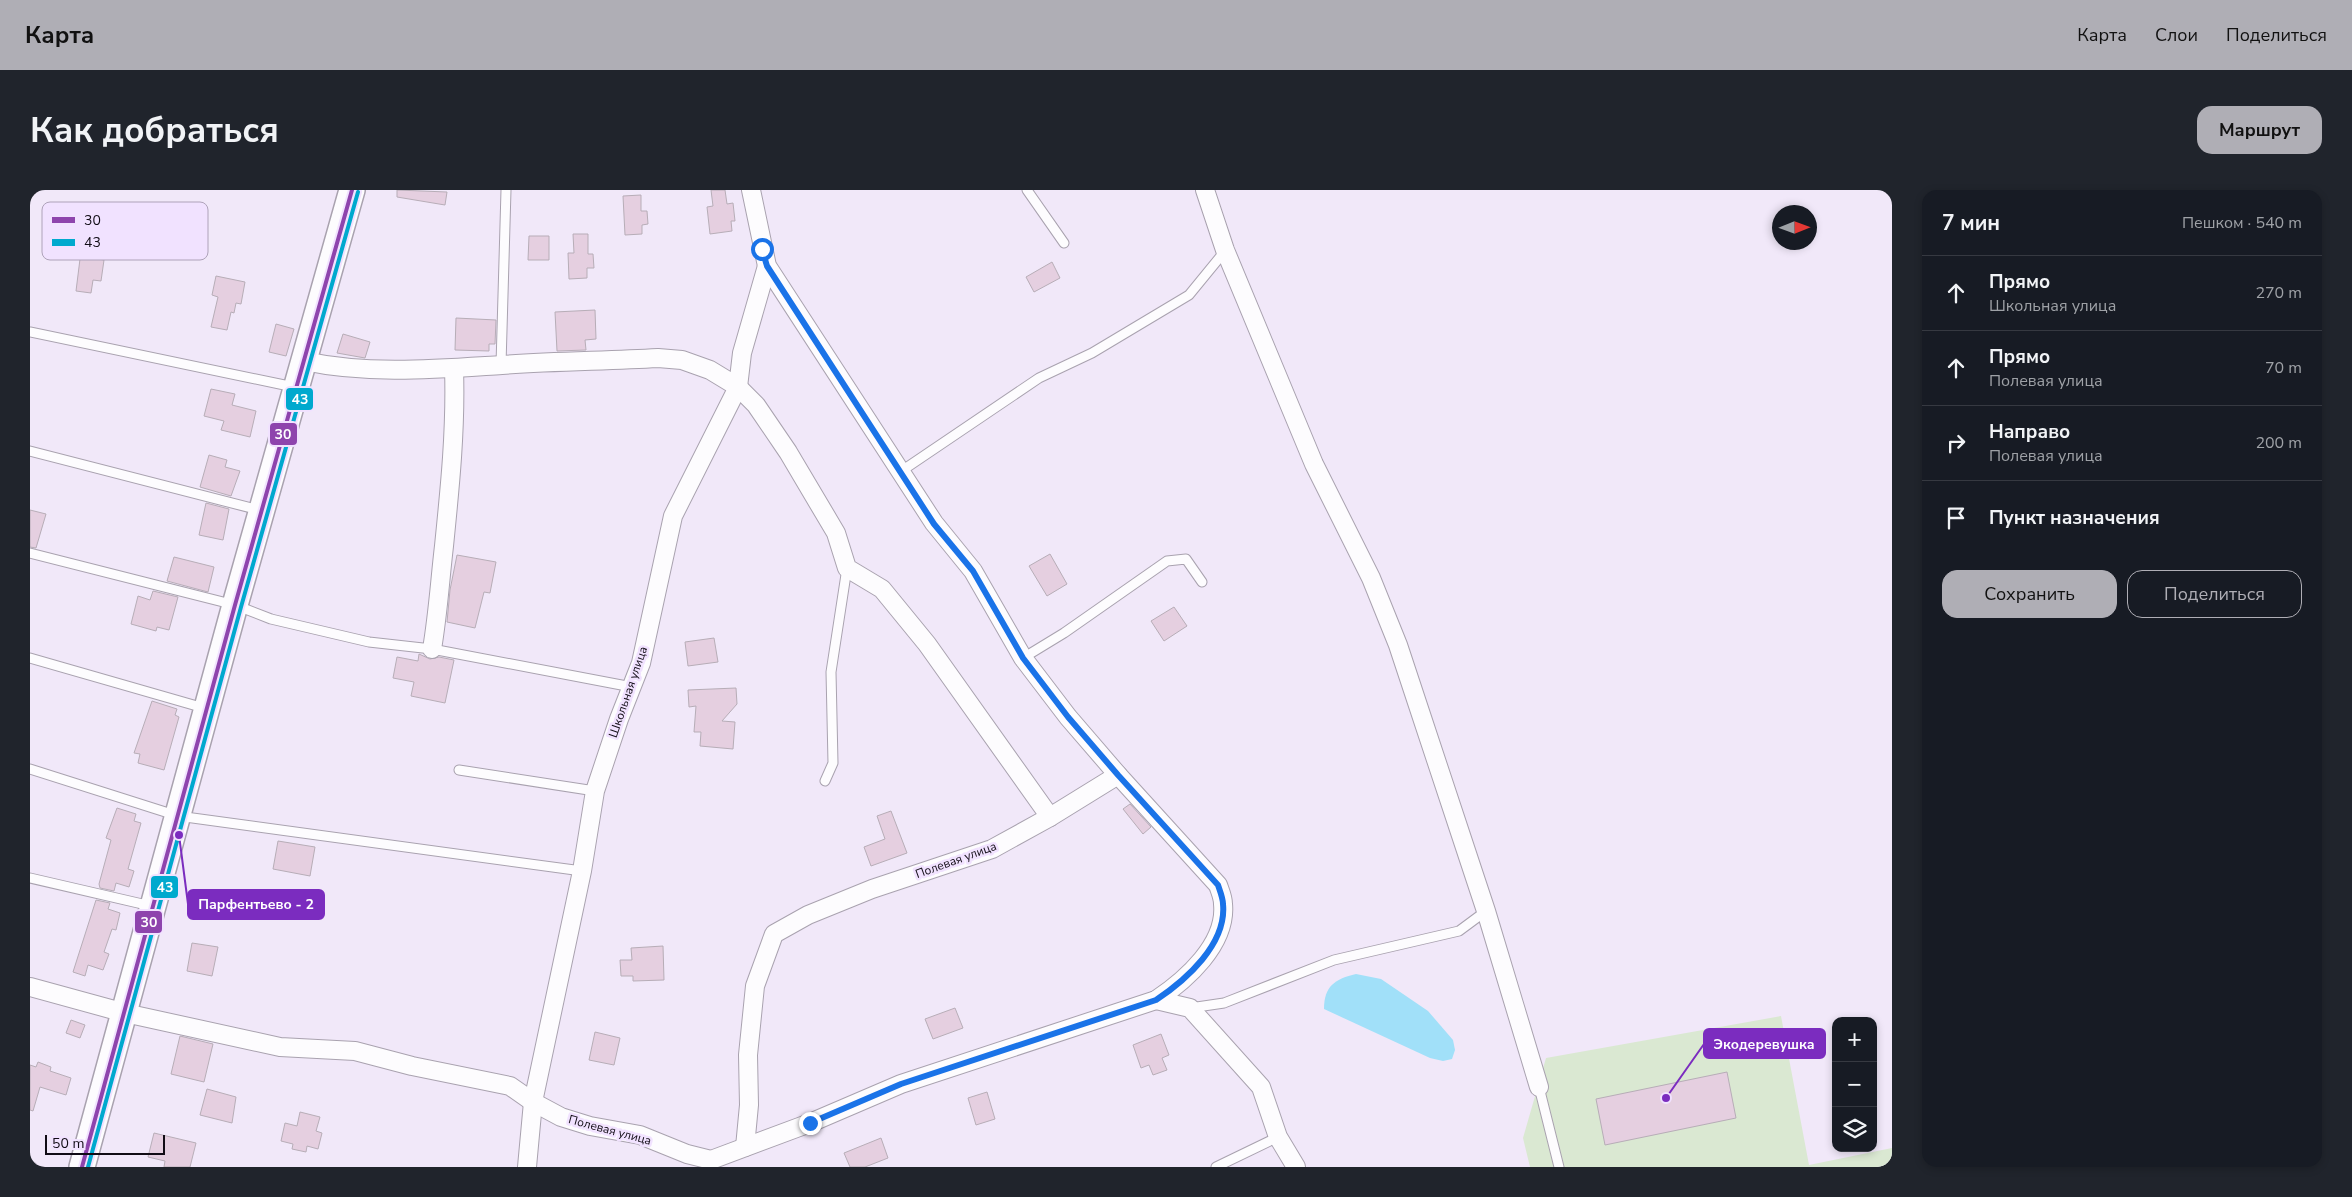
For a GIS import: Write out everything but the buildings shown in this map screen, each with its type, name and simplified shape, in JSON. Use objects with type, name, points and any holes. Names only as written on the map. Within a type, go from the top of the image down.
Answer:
[{"type":"street","points":[[82,1167],[235,605],[352,190]]},
{"type":"street","name":"Школьная улица","points":[[751,190],[767,266],[934,524],[973,571],[1023,658],[1068,717],[1118,775]]},
{"type":"street","points":[[1205,190],[1225,250],[1314,464],[1371,578],[1398,645],[1486,911],[1539,1086]]},
{"type":"street","name":"Школьная улица","points":[[527,1167],[533,1102],[582,871],[595,791],[641,662],[673,516],[738,386],[742,354],[767,266]]},
{"type":"street","points":[[304,362],[332,367],[454,369],[658,358],[682,360],[710,370],[738,386],[756,405],[788,452],[836,533],[847,568],[882,589],[927,644],[1050,817]]},
{"type":"street","points":[[432,649],[438,614],[450,481],[455,405],[454,369]]},
{"type":"street","name":"Полевая улица","points":[[30,988],[125,1012],[280,1047],[355,1051],[412,1066],[510,1086],[533,1102],[561,1117],[590,1126],[640,1136],[687,1154],[704,1164],[810,1123],[901,1084],[1156,1000],[1178,985],[1205,957],[1219,929],[1224,905],[1218,885],[1118,775],[1050,817],[992,849],[872,889],[808,915],[774,934],[755,986],[748,1055],[749,1105],[746,1147]]},
{"type":"street","points":[[1156,1000],[1190,1008],[1261,1087],[1278,1137],[1296,1167]]},
{"type":"lane","points":[[501,365],[506,190]]},
{"type":"lane","points":[[1027,190],[1064,243]]},
{"type":"lane","points":[[900,472],[1039,378],[1092,353],[1189,295],[1225,250]]},
{"type":"lane","points":[[30,332],[296,387]]},
{"type":"lane","points":[[30,451],[262,510]]},
{"type":"lane","points":[[30,554],[235,605],[271,619],[369,642],[432,649],[632,687]]},
{"type":"lane","points":[[1023,658],[1064,633],[1167,561],[1186,559],[1202,582]]},
{"type":"lane","points":[[825,782],[833,763],[831,672],[847,568]]},
{"type":"lane","points":[[30,658],[207,708]]},
{"type":"lane","points":[[30,769],[178,816],[582,871]]},
{"type":"lane","points":[[459,770],[595,791]]},
{"type":"lane","points":[[30,878],[154,907]]},
{"type":"lane","points":[[1190,1008],[1224,1003],[1334,960],[1459,930],[1486,911]]},
{"type":"lane","points":[[1539,1086],[1559,1167]]},
{"type":"lane","points":[[1216,1167],[1278,1137]]},
{"type":"green space","points":[[1781,1016],[1809,1165],[1892,1148],[1892,1167],[1530,1167],[1523,1138],[1546,1058]]},
{"type":"water","points":[[1356,974],[1381,979],[1428,1011],[1453,1040],[1455,1050],[1452,1059],[1443,1061],[1430,1058],[1324,1009],[1326,995],[1332,985],[1342,978]]},
{"type":"transit line","name":"30","points":[[82,1167],[235,605],[352,190]]},
{"type":"transit line","name":"43","points":[[88,1167],[241,607],[358,192]]},
{"type":"place","name":"Парфентьево - 2","points":[[179,835]]},
{"type":"place","name":"Экодеревушка","points":[[1666,1098]]},
{"type":"route","points":[[762,249],[767,266],[934,524],[973,571],[1023,658],[1068,717],[1218,885],[1224,905],[1219,929],[1205,957],[1178,985],[1156,1000],[901,1084],[810,1123]]}]
